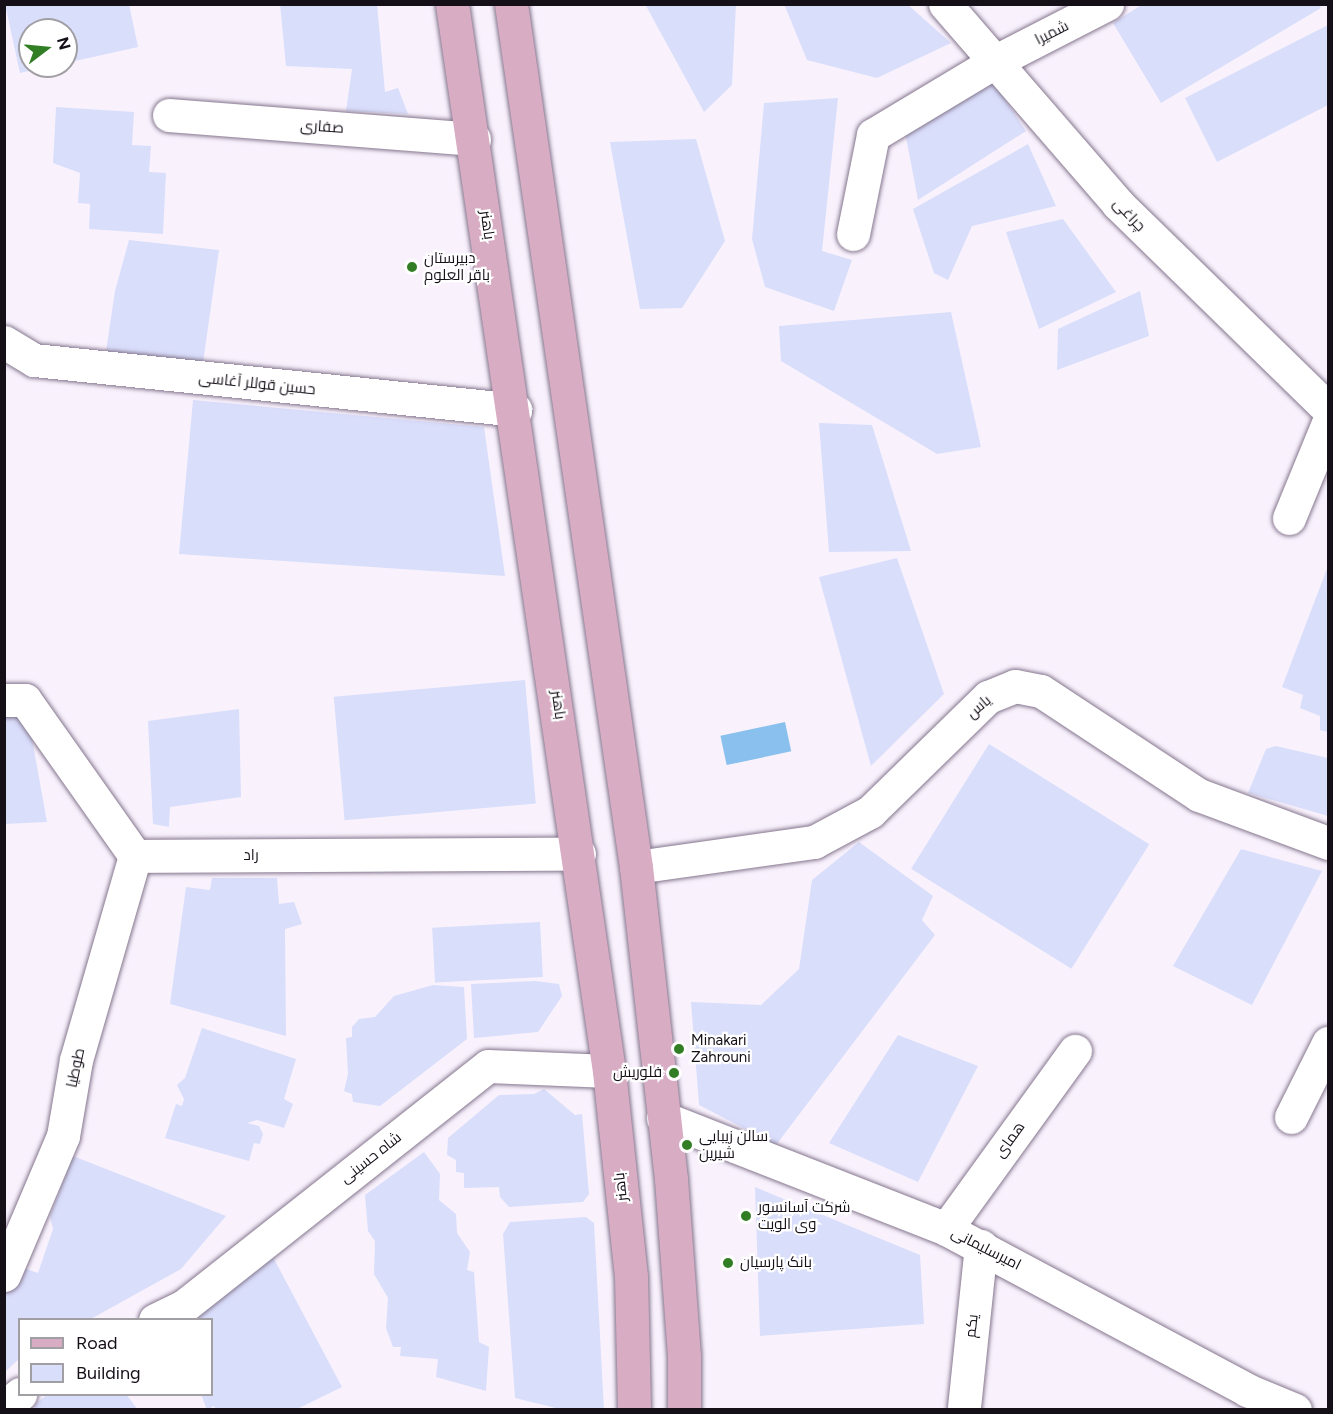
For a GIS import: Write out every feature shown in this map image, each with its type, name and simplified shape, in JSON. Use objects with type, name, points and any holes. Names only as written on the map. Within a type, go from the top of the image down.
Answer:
[{"type":"main road","name":"باهنر","points":[[452,4],[514,410],[609,1071],[631,1276],[634,1410]]},
{"type":"main road","points":[[511,4],[636,867],[663,1118],[684,1354],[684,1410]]},
{"type":"street","name":"چراغی","points":[[945,4],[1141,229],[1329,409]]},
{"type":"street","name":"شمیرا","points":[[853,234],[873,135],[996,61],[1107,4]]},
{"type":"street","name":"صفاری","points":[[169,115],[474,139]]},
{"type":"street","name":"حسین قوللر آغاسی","points":[[4,342],[34,360],[514,410]]},
{"type":"street","points":[[1289,518],[1329,423]]},
{"type":"street","name":"یاس","points":[[636,867],[814,842],[870,812],[988,697],[1015,686],[1041,691],[1199,795],[1329,843]]},
{"type":"street","points":[[4,700],[25,700],[135,856]]},
{"type":"street","name":"راد","points":[[135,856],[579,854]]},
{"type":"street","name":"طوطیا","points":[[4,1275],[63,1136],[76,1060],[135,856]]},
{"type":"street","points":[[1291,1117],[1329,1043]]},
{"type":"street","name":"همای","points":[[946,1229],[1075,1051]]},
{"type":"street","name":"شاه حسینی","points":[[159,1318],[184,1306],[488,1066],[609,1071]]},
{"type":"street","name":"امیرسلیمانی","points":[[663,1118],[946,1229],[981,1246],[1244,1400],[1295,1410]]},
{"type":"street","name":"یکم","points":[[964,1407],[981,1246]]},
{"type":"street","points":[[4,1407],[18,1396]]},
{"type":"water","points":[[785,722],[791,751],[727,765],[720,736]]},
{"type":"building","points":[[5,4],[129,4],[138,47],[78,60],[78,18],[18,18],[18,64]]},
{"type":"building","points":[[280,4],[377,4],[385,92],[398,88],[408,114],[346,111],[352,69],[286,66]]},
{"type":"building","points":[[645,4],[736,4],[732,85],[704,112]]},
{"type":"building","points":[[784,4],[907,4],[951,43],[877,78],[807,60]]},
{"type":"building","points":[[1143,4],[1319,4],[1321,8],[1161,103],[1113,23]]},
{"type":"building","points":[[1328,25],[1328,105],[1217,162],[1185,98]]},
{"type":"building","points":[[991,79],[1026,131],[918,200],[904,127]]},
{"type":"building","points":[[838,98],[822,251],[852,260],[834,311],[765,287],[752,239],[764,103]]},
{"type":"building","points":[[56,107],[134,112],[132,145],[151,146],[149,172],[166,173],[163,234],[89,229],[90,204],[78,203],[80,173],[53,163]]},
{"type":"building","points":[[696,139],[725,241],[682,308],[640,309],[610,142]]},
{"type":"building","points":[[1028,144],[1056,206],[972,226],[948,280],[934,273],[913,209]]},
{"type":"building","points":[[1063,219],[1116,292],[1039,329],[1006,232]]},
{"type":"building","points":[[129,240],[219,250],[202,370],[105,358],[115,291]]},
{"type":"building","points":[[1140,291],[1149,336],[1057,370],[1058,329]]},
{"type":"building","points":[[951,312],[981,447],[937,454],[781,361],[779,326]]},
{"type":"building","points":[[193,400],[484,427],[505,576],[179,554]]},
{"type":"building","points":[[819,423],[872,425],[911,551],[829,552]]},
{"type":"building","points":[[897,558],[944,694],[871,766],[819,577]]},
{"type":"building","points":[[1328,566],[1328,732],[1320,730],[1320,716],[1300,708],[1303,695],[1282,687]]},
{"type":"building","points":[[525,680],[536,804],[345,820],[334,697]]},
{"type":"building","points":[[25,700],[47,822],[4,824],[4,703]]},
{"type":"building","points":[[239,709],[241,797],[170,807],[169,827],[153,824],[148,721]]},
{"type":"building","points":[[989,744],[1149,844],[1071,969],[911,869]]},
{"type":"building","points":[[1276,746],[1328,758],[1328,816],[1248,793],[1266,749]]},
{"type":"building","points":[[859,842],[933,896],[922,920],[935,935],[776,1145],[699,1105],[691,1002],[761,1005],[799,969],[812,880]]},
{"type":"building","points":[[1241,849],[1322,871],[1252,1005],[1173,966]]},
{"type":"building","points":[[212,878],[277,878],[279,904],[294,902],[302,924],[285,929],[286,1036],[170,1004],[186,887],[210,890]]},
{"type":"building","points":[[540,922],[543,977],[435,983],[432,928]]},
{"type":"building","points":[[535,981],[559,984],[562,996],[538,1032],[474,1038],[471,984]]},
{"type":"building","points":[[433,985],[464,987],[467,1039],[380,1106],[353,1102],[352,1094],[344,1091],[348,1074],[346,1038],[352,1037],[352,1027],[359,1019],[375,1017],[394,996]]},
{"type":"building","points":[[202,1028],[296,1059],[284,1099],[293,1104],[284,1128],[257,1120],[247,1123],[259,1126],[263,1134],[260,1144],[254,1143],[249,1161],[165,1138],[176,1104],[182,1106],[184,1099],[177,1085],[185,1078]]},
{"type":"building","points":[[898,1035],[978,1066],[918,1182],[829,1143]]},
{"type":"building","points":[[544,1089],[575,1115],[582,1114],[589,1194],[583,1202],[509,1207],[500,1197],[499,1187],[464,1188],[464,1173],[456,1172],[456,1160],[447,1155],[448,1138],[499,1095],[534,1094]]},
{"type":"building","points":[[424,1152],[440,1174],[439,1200],[456,1214],[457,1233],[470,1252],[467,1270],[474,1272],[479,1342],[489,1347],[486,1391],[436,1377],[438,1359],[400,1356],[401,1347],[393,1347],[386,1328],[388,1298],[374,1274],[375,1241],[368,1231],[365,1195]]},
{"type":"building","points":[[73,1156],[226,1216],[181,1269],[93,1318],[18,1318],[18,1360],[4,1373],[4,1284],[17,1266],[38,1273],[53,1229],[50,1216]]},
{"type":"building","points":[[755,1187],[920,1255],[924,1324],[760,1336]]},
{"type":"building","points":[[586,1217],[594,1223],[604,1410],[564,1410],[515,1398],[503,1234],[510,1222]]},
{"type":"building","points":[[273,1257],[342,1387],[295,1410],[216,1410],[214,1406],[207,1410],[202,1396],[213,1396],[213,1318],[184,1318]]},
{"type":"building","points":[[45,1396],[128,1396],[138,1410],[36,1410],[34,1405]]},
{"type":"place","name":"دبیرستان باقر العلوم","points":[[412,267]]},
{"type":"place","name":"Minakari Zahrouni","points":[[679,1049]]},
{"type":"place","name":"فلوریش","points":[[674,1073]]},
{"type":"place","name":"سالن زیبایی شیرین","points":[[687,1145]]},
{"type":"place","name":"شرکت آسانسور وی الویت","points":[[746,1216]]},
{"type":"place","name":"بانک پارسیان","points":[[728,1263]]}]
